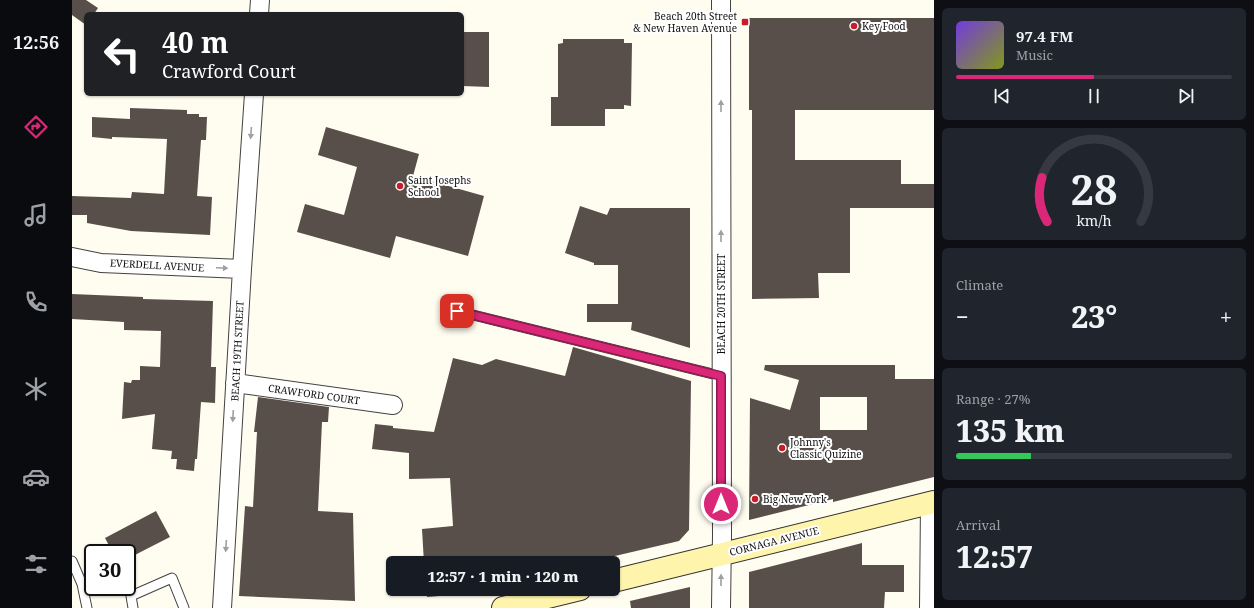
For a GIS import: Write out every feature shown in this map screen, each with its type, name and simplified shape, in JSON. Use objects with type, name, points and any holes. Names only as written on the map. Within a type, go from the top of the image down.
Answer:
[{"type":"street","points":[[259,12],[260,0]]},
{"type":"street","name":"BEACH 20TH STREET","points":[[721,0],[721,608]]},
{"type":"street","name":"BEACH 19TH STREET","points":[[222,608],[254,96]]},
{"type":"street","name":"EVERDELL AVENUE","points":[[72,257],[101,262],[242,269]]},
{"type":"street","name":"CRAWFORD COURT","points":[[235,383],[393,405]]},
{"type":"street","points":[[929,608],[932,502]]},
{"type":"street","name":"CORNAGA AVENUE","points":[[620,579],[932,502]]},
{"type":"street","points":[[503,608],[552,596]]},
{"type":"lane","points":[[457,311],[721,376]]},
{"type":"lane","points":[[72,561],[82,584],[87,608]]},
{"type":"lane","points":[[132,608],[131,596],[172,578],[184,608]]},
{"type":"building","points":[[72,0],[86,0],[98,8],[95,12],[84,12],[84,24],[72,15]]},
{"type":"building","points":[[749,18],[934,18],[934,110],[795,110],[795,160],[901,160],[901,184],[934,184],[934,208],[850,208],[850,273],[818,273],[819,298],[752,299],[752,110],[749,110]]},
{"type":"building","points":[[464,32],[489,32],[489,87],[464,86]]},
{"type":"building","points":[[563,39],[624,39],[624,43],[632,43],[631,106],[624,105],[624,109],[605,109],[605,126],[551,126],[551,97],[558,97],[558,44],[563,43]]},
{"type":"building","points":[[130,108],[187,110],[187,114],[199,114],[199,117],[207,117],[206,140],[201,140],[197,196],[212,197],[210,235],[131,231],[87,223],[87,215],[72,215],[72,196],[131,198],[132,192],[164,194],[167,139],[112,137],[112,139],[92,137],[92,117],[130,119]]},
{"type":"building","name":"Saint Josephs School","points":[[326,127],[419,154],[413,176],[484,196],[468,256],[396,236],[390,258],[297,232],[305,204],[344,215],[357,167],[318,155]]},
{"type":"building","points":[[580,206],[607,215],[610,208],[690,208],[690,348],[631,330],[632,322],[587,322],[587,304],[618,304],[618,265],[594,265],[594,263],[565,253]]},
{"type":"building","points":[[72,294],[143,297],[143,299],[213,301],[211,367],[216,367],[215,403],[201,402],[197,459],[195,459],[194,471],[176,469],[177,459],[171,459],[172,451],[152,449],[155,414],[122,419],[124,382],[131,383],[132,380],[140,380],[140,366],[160,367],[161,331],[124,330],[124,322],[72,319]]},
{"type":"building","points":[[573,347],[691,381],[689,530],[679,541],[615,556],[424,556],[422,529],[453,526],[450,478],[409,479],[409,453],[372,449],[375,424],[393,426],[393,428],[434,432],[453,358],[482,365],[496,359],[565,376]]},
{"type":"building","points":[[765,365],[895,365],[895,379],[934,379],[934,477],[833,502],[833,499],[749,520],[750,398],[790,410],[799,380],[764,370]],"holes":[[[820,397],[867,397],[867,430],[820,430]]]},
{"type":"building","points":[[258,397],[329,407],[328,422],[322,422],[318,511],[353,513],[355,601],[239,596],[245,506],[253,507],[257,432],[254,432]]},
{"type":"building","points":[[156,511],[170,537],[136,554],[136,544],[108,544],[105,538]]},
{"type":"building","points":[[862,543],[862,565],[904,565],[904,592],[885,592],[884,608],[749,608],[749,572]]},
{"type":"building","points":[[690,587],[690,608],[631,608],[630,601]]},
{"type":"place","name":"Beach 20th Street & New Haven Avenue","points":[[745,22]]},
{"type":"place","name":"Key Food","points":[[854,26]]},
{"type":"place","name":"Saint Josephs School","points":[[400,186]]},
{"type":"place","name":"Johnny's Classic Quizine","points":[[782,448]]},
{"type":"place","name":"Big New York","points":[[755,499]]},
{"type":"route","points":[[457,311],[721,376],[721,504]]}]
